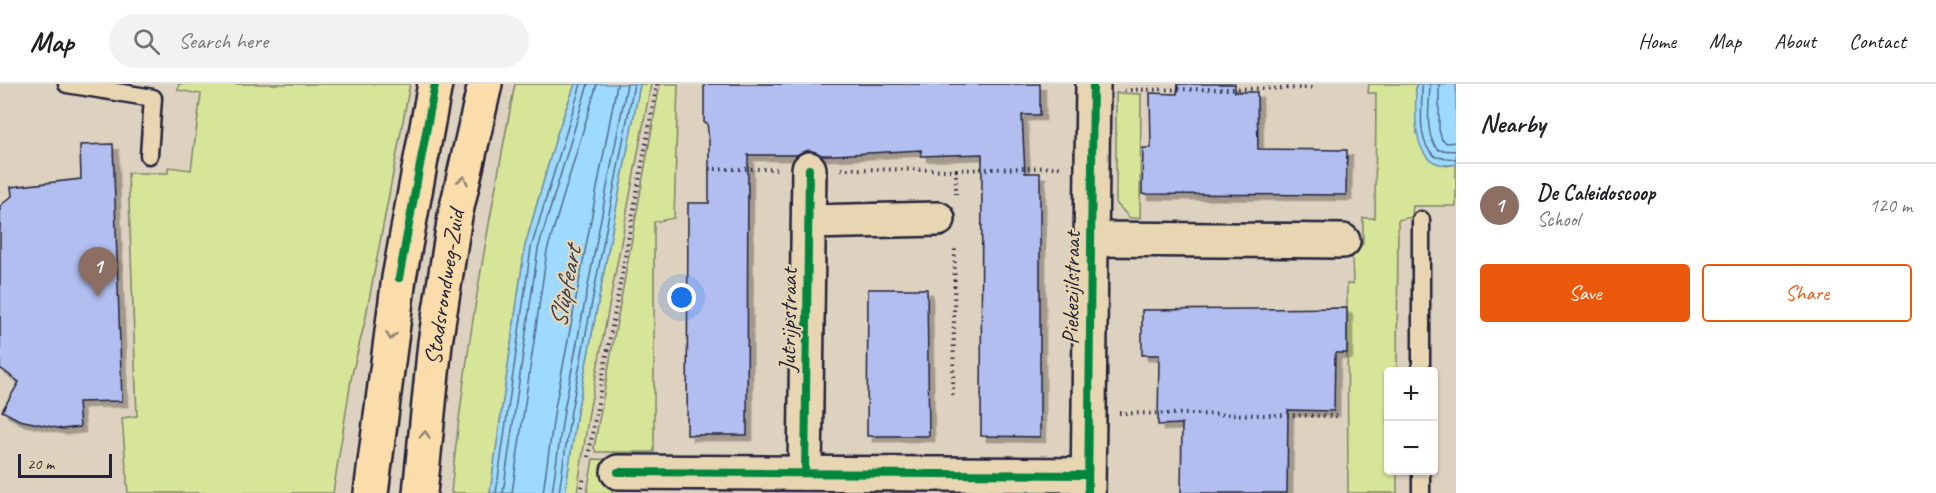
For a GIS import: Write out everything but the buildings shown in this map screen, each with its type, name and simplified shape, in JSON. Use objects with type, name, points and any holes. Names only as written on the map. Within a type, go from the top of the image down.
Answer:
[{"type":"highway","name":"Stadsrondweg-Zuid","points":[[371,493],[399,278],[435,84]]},
{"type":"highway","name":"Stadsrondweg-Zuid","points":[[420,493],[435,343],[455,216],[484,84]]},
{"type":"street","name":"Piekezijlstraat","points":[[1088,484],[1093,87]]},
{"type":"street","name":"Jutrijpstraat","points":[[805,472],[809,169]]},
{"type":"street","points":[[809,222],[938,219]]},
{"type":"street","name":"Piekezijlstraat","points":[[1092,239],[1343,241]]},
{"type":"street","points":[[618,472],[805,472],[935,484],[1088,484]]},
{"type":"lane","points":[[68,84],[153,98],[149,155]]},
{"type":"lane","points":[[1421,220],[1421,367]]},
{"type":"lane","points":[[1421,475],[1421,493]]},
{"type":"path","points":[[587,460],[657,84]]},
{"type":"path","points":[[1093,87],[1315,88]]},
{"type":"path","points":[[956,170],[1092,166]]},
{"type":"path","points":[[1089,412],[1341,416]]},
{"type":"path","points":[[581,493],[585,471]]},
{"type":"green space","points":[[179,84],[410,84],[365,321],[352,374],[333,493],[128,493],[122,418],[137,416],[128,173],[168,173],[168,167],[191,170],[201,94],[178,90]]},
{"type":"green space","points":[[515,84],[575,84],[557,134],[525,246],[490,493],[451,493],[470,339]]},
{"type":"green space","points":[[640,84],[651,84],[589,412],[577,493],[565,493],[577,412]]},
{"type":"green space","points":[[660,84],[678,84],[674,218],[654,222],[654,452],[596,452],[594,448]]},
{"type":"green space","points":[[1369,84],[1416,84],[1417,134],[1446,166],[1456,164],[1456,206],[1413,206],[1412,217],[1398,220],[1397,367],[1384,367],[1384,475],[1397,475],[1397,493],[1348,493],[1347,284],[1353,284],[1352,252],[1356,252],[1356,245],[1363,244],[1363,218],[1375,218],[1376,93],[1368,93]]},
{"type":"green space","points":[[1116,93],[1141,94],[1140,218],[1130,218],[1116,203]]},
{"type":"green space","points":[[593,459],[614,460],[612,493],[587,493]]},
{"type":"water","name":"Slûpfeart","points":[[575,84],[640,84],[577,412],[565,493],[490,493],[525,246],[557,134]]},
{"type":"water","points":[[1416,84],[1456,84],[1456,164],[1441,164],[1430,160],[1423,151],[1416,125]]},
{"type":"cycle path","points":[[399,278],[435,84]]},
{"type":"cycle path","points":[[1088,493],[1093,84]]},
{"type":"cycle path","points":[[805,473],[809,169]]},
{"type":"cycle path","points":[[618,472],[1087,475]]},
{"type":"place","name":"De Caleidoscoop","points":[[98,297]]}]
